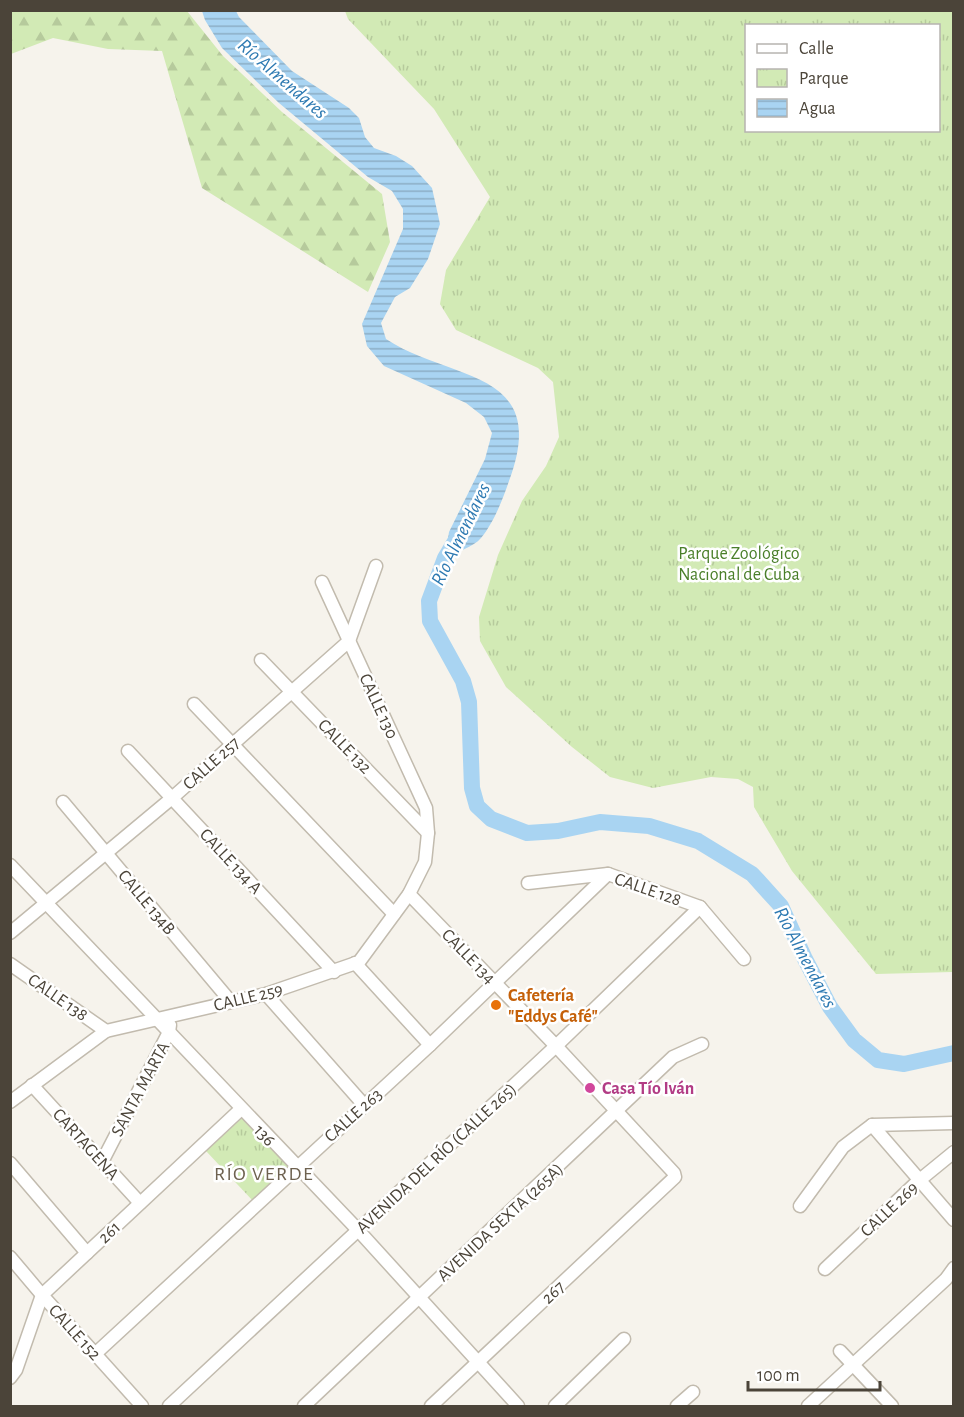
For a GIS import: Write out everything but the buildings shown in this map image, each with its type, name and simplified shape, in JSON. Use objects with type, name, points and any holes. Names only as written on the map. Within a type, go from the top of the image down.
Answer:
[{"type":"street","name":"CALLE 257","points":[[10,933],[107,854],[349,641],[376,566]]},
{"type":"street","name":"CALLE 130","points":[[322,582],[426,808],[428,833]]},
{"type":"street","name":"CALLE 132","points":[[261,660],[428,833]]},
{"type":"street","points":[[194,705],[394,914]]},
{"type":"street","name":"CALLE 134 A","points":[[128,751],[334,972]]},
{"type":"street","name":"CALLE 134B","points":[[63,802],[231,1002]]},
{"type":"street","name":"CALLE 259","points":[[10,1102],[106,1031],[266,994],[359,962],[409,894],[425,862],[428,833]]},
{"type":"street","name":"136","points":[[10,865],[358,1230],[518,1407]]},
{"type":"street","name":"CALLE 128","points":[[528,883],[608,874],[700,907],[744,959]]},
{"type":"street","name":"CALLE 263","points":[[95,1354],[364,1106],[608,874]]},
{"type":"street","name":"CALLE 134","points":[[409,894],[556,1046],[674,1173],[675,1177]]},
{"type":"street","name":"AVENIDA DEL RÍO (CALLE 265)","points":[[169,1407],[556,1046],[700,907]]},
{"type":"street","points":[[355,963],[430,1044]]},
{"type":"street","name":"CALLE 138","points":[[10,964],[106,1031]]},
{"type":"street","points":[[266,994],[364,1106]]},
{"type":"street","name":"SANTA MARTA","points":[[103,1160],[169,1032],[172,1015]]},
{"type":"street","name":"AVENIDA SEXTA (265A)","points":[[304,1407],[673,1058],[702,1044]]},
{"type":"street","name":"CARTAGENA","points":[[32,1085],[140,1203]]},
{"type":"street","name":"261","points":[[10,1378],[16,1370],[42,1296],[241,1109]]},
{"type":"street","points":[[800,1206],[843,1147],[872,1125],[954,1123]]},
{"type":"street","points":[[872,1125],[921,1179],[954,1220]]},
{"type":"street","name":"CALLE 269","points":[[825,1269],[921,1179],[954,1152]]},
{"type":"street","points":[[10,1163],[87,1253]]},
{"type":"street","name":"267","points":[[431,1407],[675,1177]]},
{"type":"street","name":"CALLE 152","points":[[10,1257],[142,1407]]},
{"type":"street","points":[[808,1407],[946,1279],[954,1268]]},
{"type":"street","points":[[555,1407],[624,1339]]},
{"type":"street","points":[[840,1351],[892,1407]]},
{"type":"street","points":[[677,1407],[693,1392]]},
{"type":"green space","points":[[10,11],[187,11],[223,56],[282,112],[382,194],[390,242],[368,292],[202,188],[162,51],[108,49],[53,38],[11,54]]},
{"type":"green space","name":"Parque Zoológico Nacional de Cuba","points":[[345,11],[953,11],[953,972],[876,974],[792,871],[754,807],[753,787],[738,779],[711,777],[653,788],[610,777],[572,747],[506,687],[480,641],[479,617],[498,555],[522,501],[546,466],[559,437],[553,382],[538,368],[456,330],[440,304],[446,270],[490,197],[434,109],[348,19]]},
{"type":"green space","points":[[242,1118],[289,1167],[253,1201],[206,1151]]},
{"type":"water","points":[[202,11],[236,11],[239,17],[292,71],[349,108],[359,118],[365,137],[374,148],[396,156],[412,166],[432,188],[440,224],[428,259],[410,288],[395,297],[381,323],[386,339],[412,353],[488,384],[506,398],[517,417],[518,444],[507,488],[490,526],[478,541],[469,547],[445,558],[449,532],[485,459],[492,433],[484,417],[466,403],[384,366],[367,346],[362,324],[403,229],[403,209],[392,191],[368,177],[279,103],[222,48]]},
{"type":"waterway","name":"Río Almendares","points":[[457,538],[445,558],[429,601],[430,621],[463,681],[469,702],[472,788],[477,806],[491,819],[527,833],[558,831],[600,822],[649,826],[698,841],[752,874],[781,906],[830,1007],[854,1040],[878,1060],[904,1064],[954,1053]]},
{"type":"place","name":"Cafetería \"Eddys Café\"","points":[[496,1005]]},
{"type":"place","name":"Casa Tío Iván","points":[[590,1088]]},
{"type":"district","name":"RÍO VERDE","points":[[264,1173]]}]
